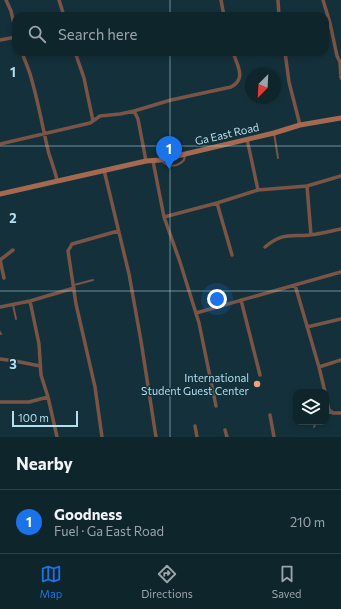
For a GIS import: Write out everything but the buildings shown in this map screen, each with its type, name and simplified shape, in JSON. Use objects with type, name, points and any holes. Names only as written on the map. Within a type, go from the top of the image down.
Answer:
[{"type":"street","points":[[58,0],[62,12]]},
{"type":"street","points":[[222,0],[224,12]]},
{"type":"street","points":[[278,0],[280,12]]},
{"type":"street","points":[[323,0],[327,12]]},
{"type":"street","points":[[7,1],[12,19]]},
{"type":"street","points":[[329,20],[337,56],[340,62],[341,78]]},
{"type":"street","points":[[0,40],[12,38]]},
{"type":"street","points":[[23,56],[25,65],[32,79],[46,134],[49,155],[55,169],[57,180]]},
{"type":"street","points":[[76,56],[84,78],[93,121]]},
{"type":"street","points":[[0,144],[90,123],[100,116],[120,114],[171,100],[231,87],[238,83],[240,76],[234,56]]},
{"type":"street","points":[[286,56],[289,82],[300,125]]},
{"type":"street","points":[[134,110],[138,119],[146,161]]},
{"type":"street","name":"Ga East Road","points":[[0,194],[146,161],[160,160],[274,133],[300,125],[341,118]]},
{"type":"street","points":[[247,139],[258,190]]},
{"type":"street","points":[[153,161],[164,217],[196,313],[216,406]]},
{"type":"street","points":[[104,170],[129,274],[156,437]]},
{"type":"street","points":[[164,217],[258,190],[307,186],[341,176]]},
{"type":"street","points":[[307,186],[310,235]]},
{"type":"street","points":[[217,203],[232,255]]},
{"type":"street","points":[[265,247],[272,241],[287,235],[310,235],[341,229]]},
{"type":"street","points":[[102,437],[95,387],[76,304],[68,251],[72,244],[118,231]]},
{"type":"street","points":[[4,278],[0,260],[13,250]]},
{"type":"street","points":[[196,313],[341,272]]},
{"type":"street","points":[[295,286],[324,389]]},
{"type":"street","points":[[0,307],[30,301],[74,287]]},
{"type":"street","points":[[241,300],[260,375]]},
{"type":"street","points":[[30,301],[39,344],[41,375],[48,397],[57,437]]},
{"type":"street","points":[[307,327],[341,318]]},
{"type":"street","points":[[0,359],[40,366]]},
{"type":"street","points":[[319,366],[341,360]]},
{"type":"street","points":[[0,402],[29,402],[48,397]]},
{"type":"street","points":[[329,410],[333,413],[341,413]]},
{"type":"street","points":[[270,415],[274,437]]},
{"type":"street","points":[[195,426],[197,437]]},
{"type":"street","points":[[225,430],[227,437]]},
{"type":"lane","points":[[274,133],[278,158]]},
{"type":"lane","points":[[160,160],[169,166],[178,164],[184,160],[185,154]]},
{"type":"lane","points":[[74,287],[93,280]]},
{"type":"lane","points":[[13,304],[16,319]]},
{"type":"place","name":"Goodness","points":[[169,169]]},
{"type":"place","name":"International Student Guest Center","points":[[257,384]]}]
